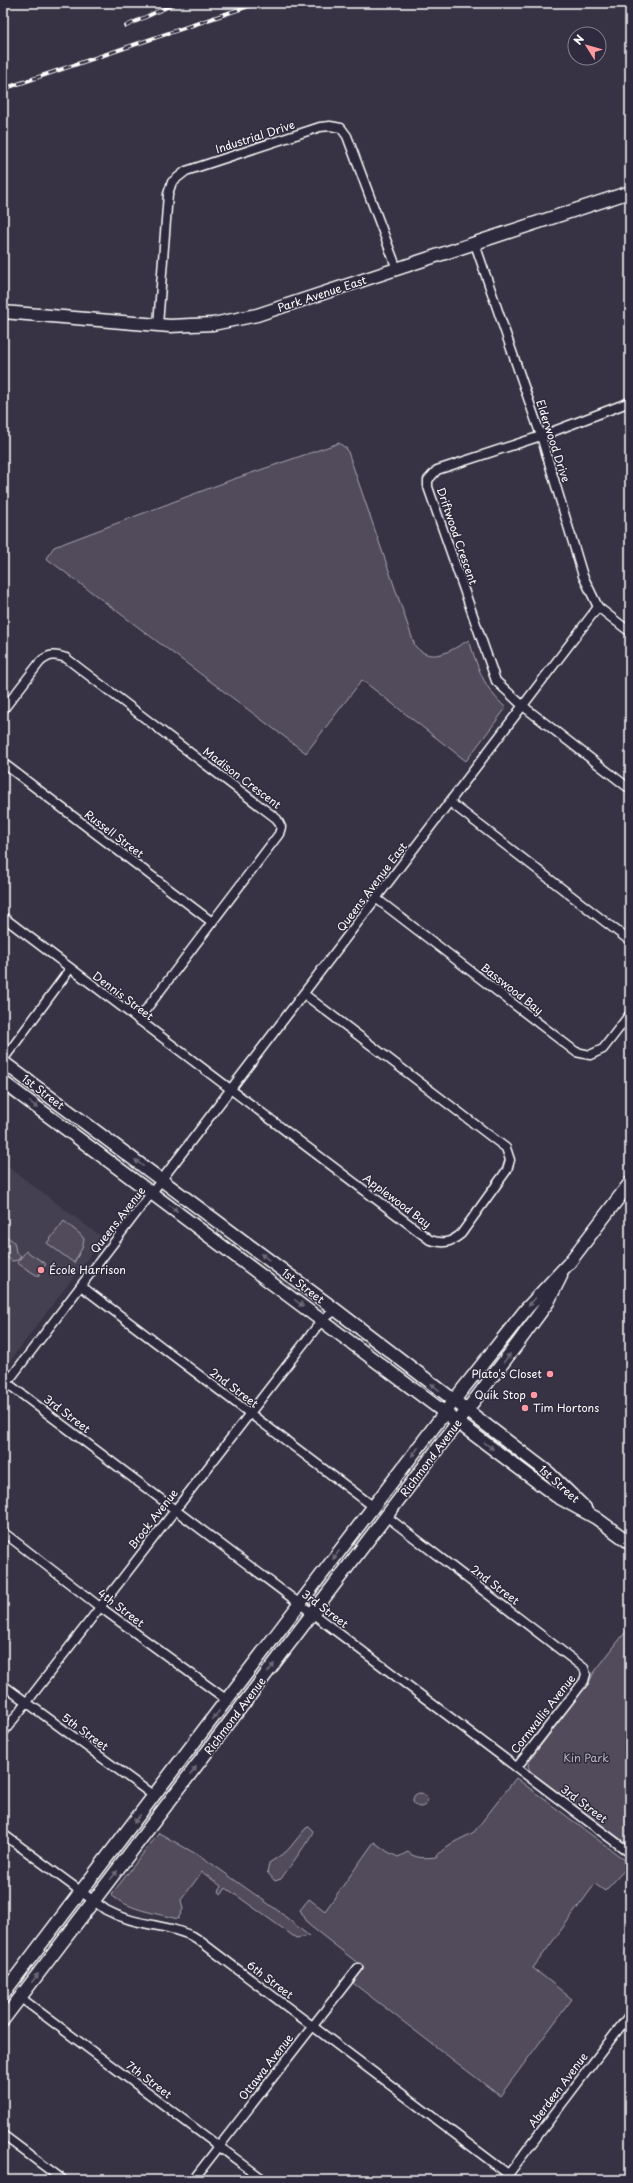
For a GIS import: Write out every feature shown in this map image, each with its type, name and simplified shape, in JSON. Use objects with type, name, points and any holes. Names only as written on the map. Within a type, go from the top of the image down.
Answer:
[{"type":"main road","name":"Park Avenue East","points":[[3,312],[158,326],[212,324],[257,315],[630,192]]},
{"type":"main road","name":"1st Street","points":[[3,1061],[336,1310],[466,1411],[549,1473],[596,1518],[630,1543]]},
{"type":"main road","name":"1st Street","points":[[3,1082],[556,1496],[596,1518]]},
{"type":"main road","points":[[569,1263],[630,1183]]},
{"type":"main road","name":"Richmond Avenue","points":[[5,1989],[154,1796],[445,1412],[526,1308],[569,1263]]},
{"type":"main road","name":"Richmond Avenue","points":[[3,2020],[313,1614],[548,1302],[569,1263]]},
{"type":"street","name":"Industrial Drive","points":[[158,326],[168,194],[172,182],[186,171],[320,127],[330,126],[341,128],[347,136],[396,269]]},
{"type":"street","name":"Elderwood Drive","points":[[476,244],[541,436],[583,576],[598,607],[630,632]]},
{"type":"street","points":[[541,436],[630,402]]},
{"type":"street","name":"Driftwood Crescent","points":[[522,706],[501,688],[492,674],[434,500],[430,494],[428,480],[437,470],[541,436]]},
{"type":"street","name":"Queens Avenue East","points":[[163,1180],[598,607]]},
{"type":"street","name":"Madison Crescent","points":[[3,710],[40,662],[47,656],[57,655],[66,658],[277,818],[281,827],[279,834],[138,1020]]},
{"type":"street","points":[[522,706],[630,789]]},
{"type":"street","name":"Russell Street","points":[[3,763],[212,922]]},
{"type":"street","points":[[450,803],[630,941]]},
{"type":"street","name":"Basswood Bay","points":[[377,899],[576,1052],[590,1055],[603,1049],[630,1014]]},
{"type":"street","name":"Dennis Street","points":[[3,917],[232,1090]]},
{"type":"street","points":[[3,1061],[70,969]]},
{"type":"street","name":"Applewood Bay","points":[[232,1090],[430,1240],[441,1243],[452,1241],[461,1234],[507,1170],[510,1160],[506,1148],[304,994]]},
{"type":"street","name":"Queens Avenue","points":[[5,1386],[163,1180]]},
{"type":"street","name":"2nd Street","points":[[81,1286],[374,1507]]},
{"type":"street","name":"Brock Avenue","points":[[3,1733],[322,1320],[336,1310]]},
{"type":"street","name":"3rd Street","points":[[5,1386],[175,1510],[630,1853]]},
{"type":"street","name":"2nd Street","points":[[386,1516],[580,1664],[584,1668],[586,1674]]},
{"type":"street","name":"4th Street","points":[[3,1532],[100,1607],[227,1700]]},
{"type":"street","name":"Cornwallis Avenue","points":[[517,1767],[584,1681],[586,1674]]},
{"type":"street","name":"5th Street","points":[[3,1685],[154,1796]]},
{"type":"street","name":"6th Street","points":[[3,1834],[122,1919],[179,1930],[196,1938],[312,2025],[506,2177]]},
{"type":"street","name":"Ottawa Avenue","points":[[193,2180],[312,2025],[358,1968]]},
{"type":"street","name":"7th Street","points":[[21,1998],[264,2180]]},
{"type":"street","name":"Aberdeen Avenue","points":[[506,2177],[630,2014]]},
{"type":"street","points":[[3,2135],[62,2180]]},
{"type":"shaded area","name":"École Harrison","points":[[3,1163],[103,1238],[3,1370]]},
{"type":"green space","points":[[339,443],[347,449],[415,646],[421,652],[435,655],[442,654],[469,640],[482,677],[498,700],[506,708],[466,761],[362,680],[306,753],[46,558],[54,547],[231,480]]},
{"type":"green space","points":[[64,1221],[84,1239],[82,1248],[74,1263],[47,1243]]},
{"type":"green space","points":[[6,1236],[14,1242],[16,1252],[21,1256],[18,1260],[12,1261],[3,1254],[3,1240]]},
{"type":"green space","points":[[26,1251],[46,1264],[38,1276],[17,1263]]},
{"type":"green space","name":"Kin Park","points":[[630,1626],[630,1846],[530,1771],[528,1766],[529,1761]]},
{"type":"green space","points":[[516,1778],[630,1864],[605,1891],[595,1884],[533,1968],[572,1999],[500,2096],[353,1983],[364,1968],[309,1925],[300,1910],[309,1899],[325,1911],[374,1842],[398,1857],[408,1852],[418,1857],[436,1857],[450,1845],[474,1832]]},
{"type":"green space","points":[[417,1793],[423,1793],[427,1797],[427,1803],[423,1807],[417,1807],[413,1803],[413,1797]]},
{"type":"green space","points":[[309,1827],[313,1831],[312,1834],[281,1879],[275,1881],[267,1872],[269,1863],[287,1851],[306,1828]]},
{"type":"green space","points":[[159,1833],[205,1859],[277,1910],[309,1936],[296,1938],[226,1888],[222,1894],[219,1892],[221,1886],[202,1872],[181,1900],[183,1909],[178,1919],[134,1908],[118,1900],[111,1895]]},
{"type":"railway","points":[[126,26],[176,3]]},
{"type":"railway","points":[[3,89],[258,3]]},
{"type":"place","name":"École Harrison","points":[[41,1270]]},
{"type":"place","name":"Plato's Closet","points":[[550,1374]]},
{"type":"place","name":"Quik Stop","points":[[534,1395]]},
{"type":"place","name":"Tim Hortons","points":[[525,1408]]}]
